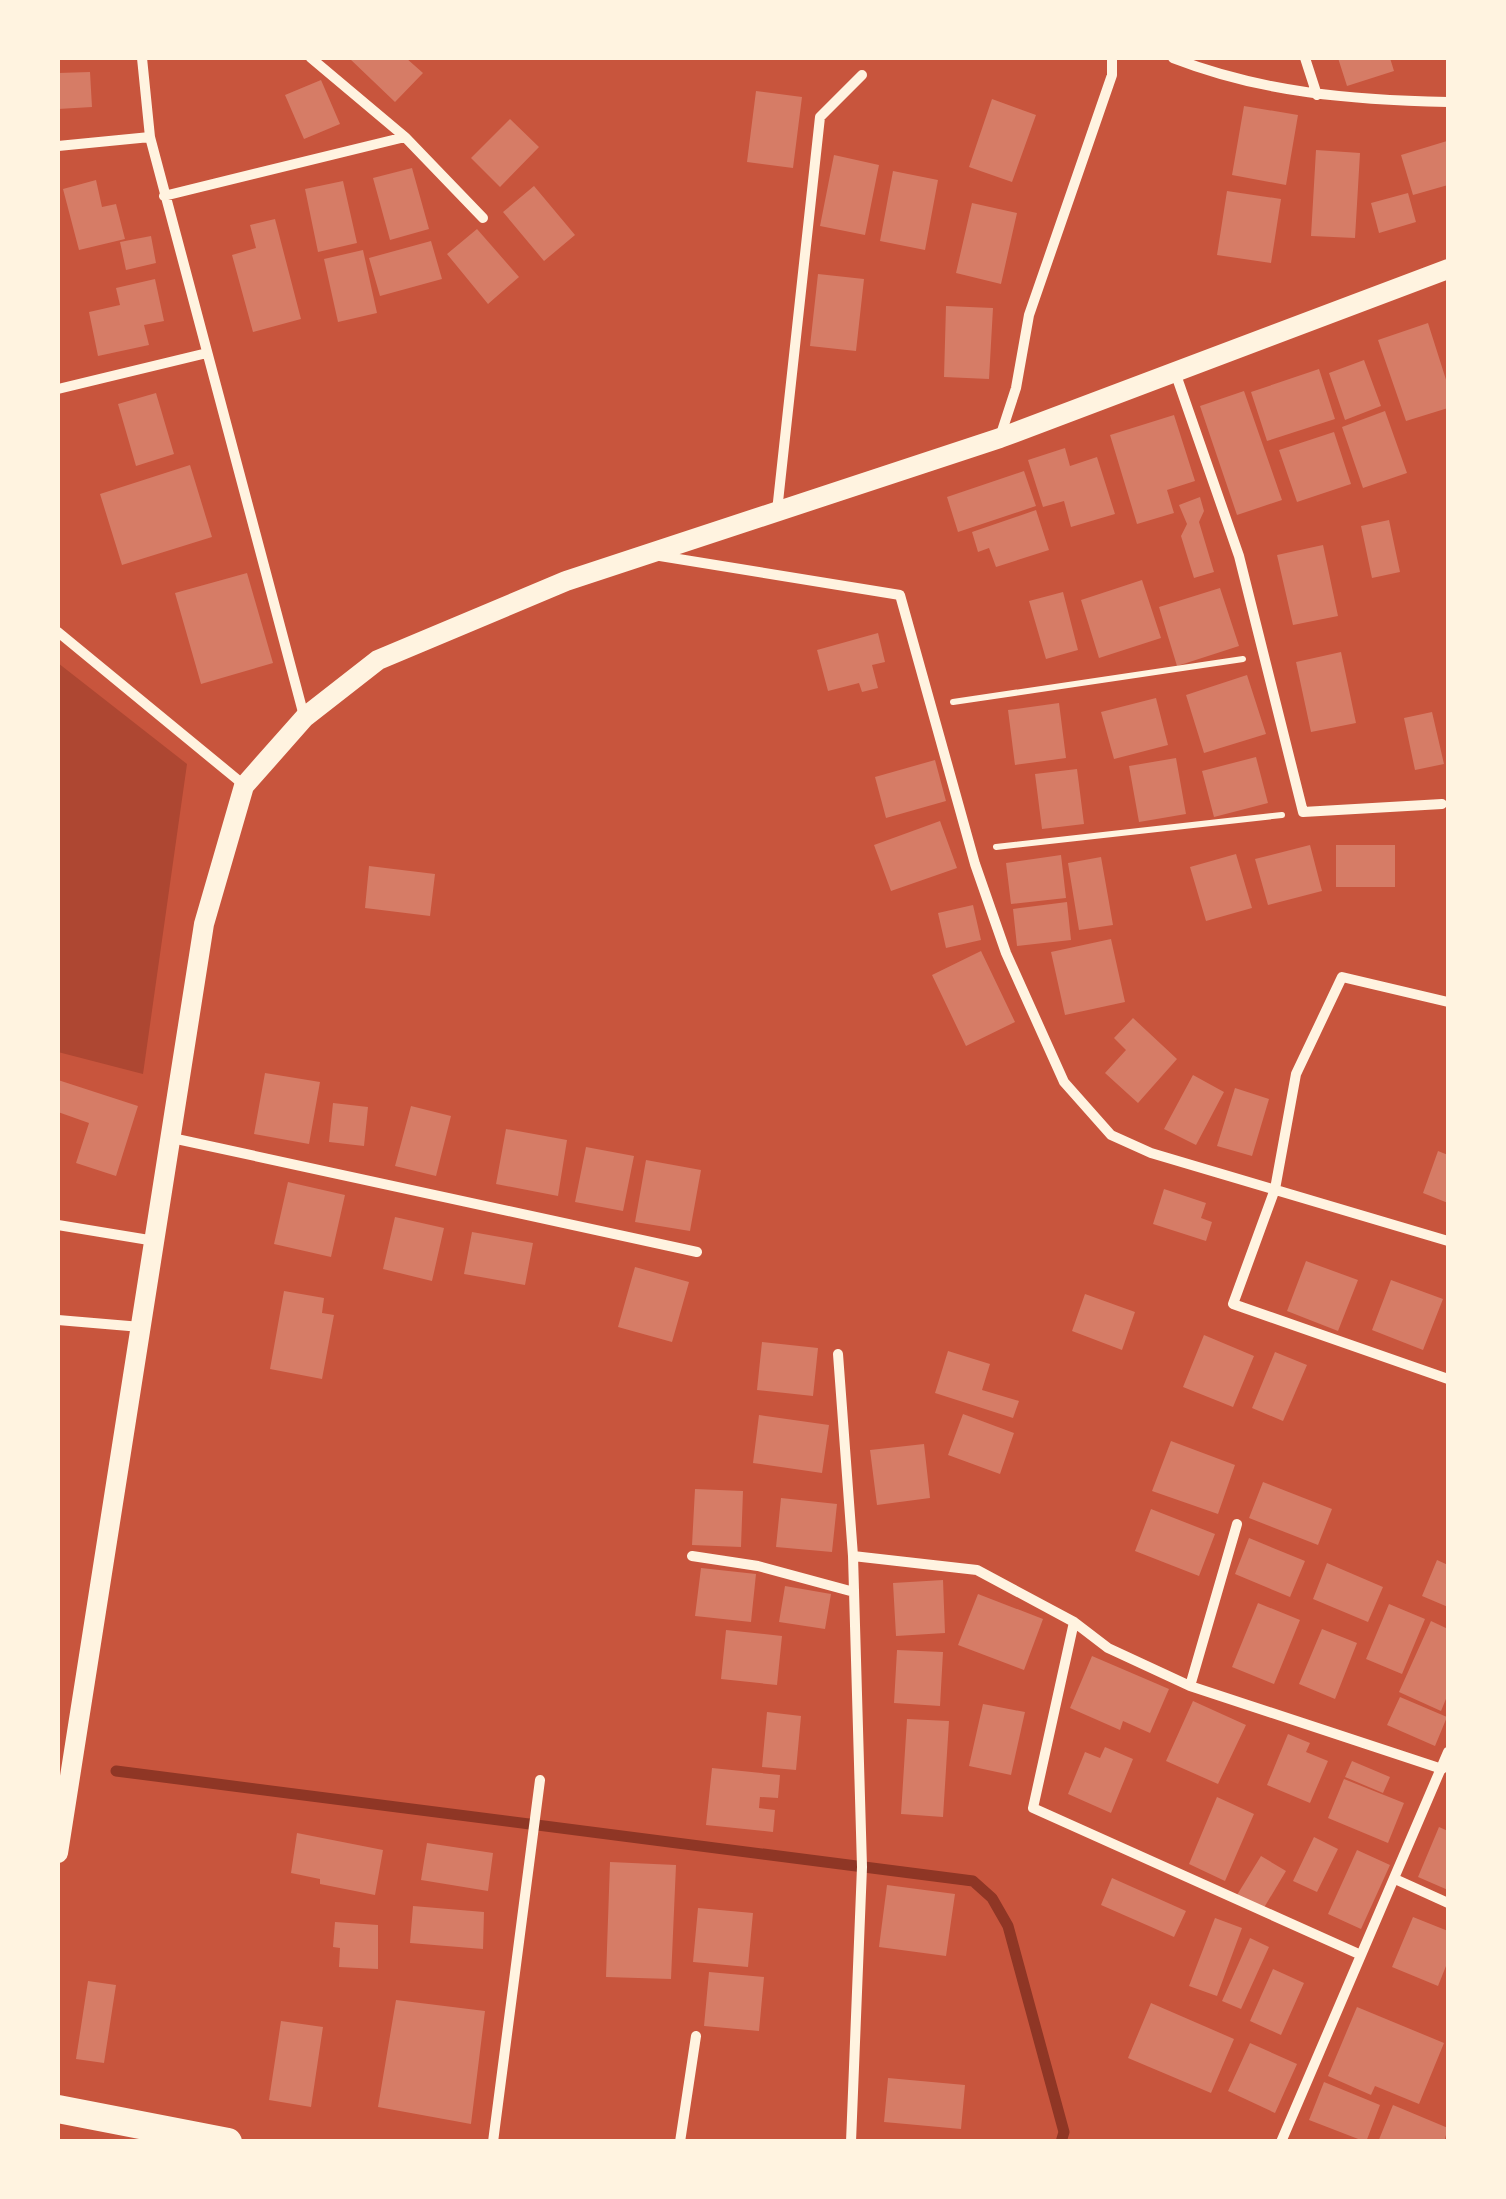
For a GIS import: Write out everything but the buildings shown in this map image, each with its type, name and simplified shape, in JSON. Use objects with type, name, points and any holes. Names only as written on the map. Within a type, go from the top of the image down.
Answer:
[{"type":"highway","points":[[58,2109],[228,2142]]},
{"type":"main road","points":[[58,1853],[204,924],[244,786],[304,717],[378,660],[566,581],[1000,438],[1448,268]]},
{"type":"street","points":[[142,58],[150,137],[164,196],[304,717]]},
{"type":"street","points":[[311,58],[405,137],[482,218]]},
{"type":"street","points":[[1000,438],[1016,388],[1029,315],[1112,76],[1112,58]]},
{"type":"street","points":[[1173,58],[1230,80],[1347,100],[1448,102]]},
{"type":"street","points":[[1305,58],[1318,95]]},
{"type":"street","points":[[776,512],[820,117],[862,75]]},
{"type":"street","points":[[58,146],[150,137]]},
{"type":"street","points":[[164,196],[405,137]]},
{"type":"street","points":[[58,388],[207,353]]},
{"type":"street","points":[[1175,372],[1238,556],[1303,812],[1442,804]]},
{"type":"street","points":[[649,554],[900,594],[971,850],[1006,953],[1064,1082],[1111,1135],[1151,1153],[1448,1242]]},
{"type":"street","points":[[58,632],[244,786]]},
{"type":"street","points":[[1448,1002],[1342,977],[1296,1074],[1274,1189],[1233,1304],[1448,1379]]},
{"type":"street","points":[[172,1138],[697,1252]]},
{"type":"street","points":[[58,1225],[156,1242]]},
{"type":"street","points":[[58,1320],[142,1327]]},
{"type":"street","points":[[838,1354],[854,1556],[862,1867],[851,2142]]},
{"type":"street","points":[[1190,1686],[1237,1524]]},
{"type":"street","points":[[692,1556],[758,1566],[854,1592]]},
{"type":"street","points":[[854,1556],[976,1570],[1074,1622],[1108,1648],[1190,1686],[1442,1769]]},
{"type":"street","points":[[1074,1622],[1033,1808],[1361,1955]]},
{"type":"street","points":[[1281,2142],[1448,1752]]},
{"type":"street","points":[[493,2142],[540,1780]]},
{"type":"street","points":[[1395,1879],[1448,1903]]},
{"type":"street","points":[[680,2142],[696,2036]]},
{"type":"path","points":[[932,706],[1264,655]]},
{"type":"path","points":[[971,850],[1303,812]]},
{"type":"shaded area","points":[[58,663],[187,764],[143,1074],[58,1052]]},
{"type":"waterway","points":[[116,1771],[973,1881],[992,1898],[1008,1926],[1064,2132],[1061,2142]]}]
